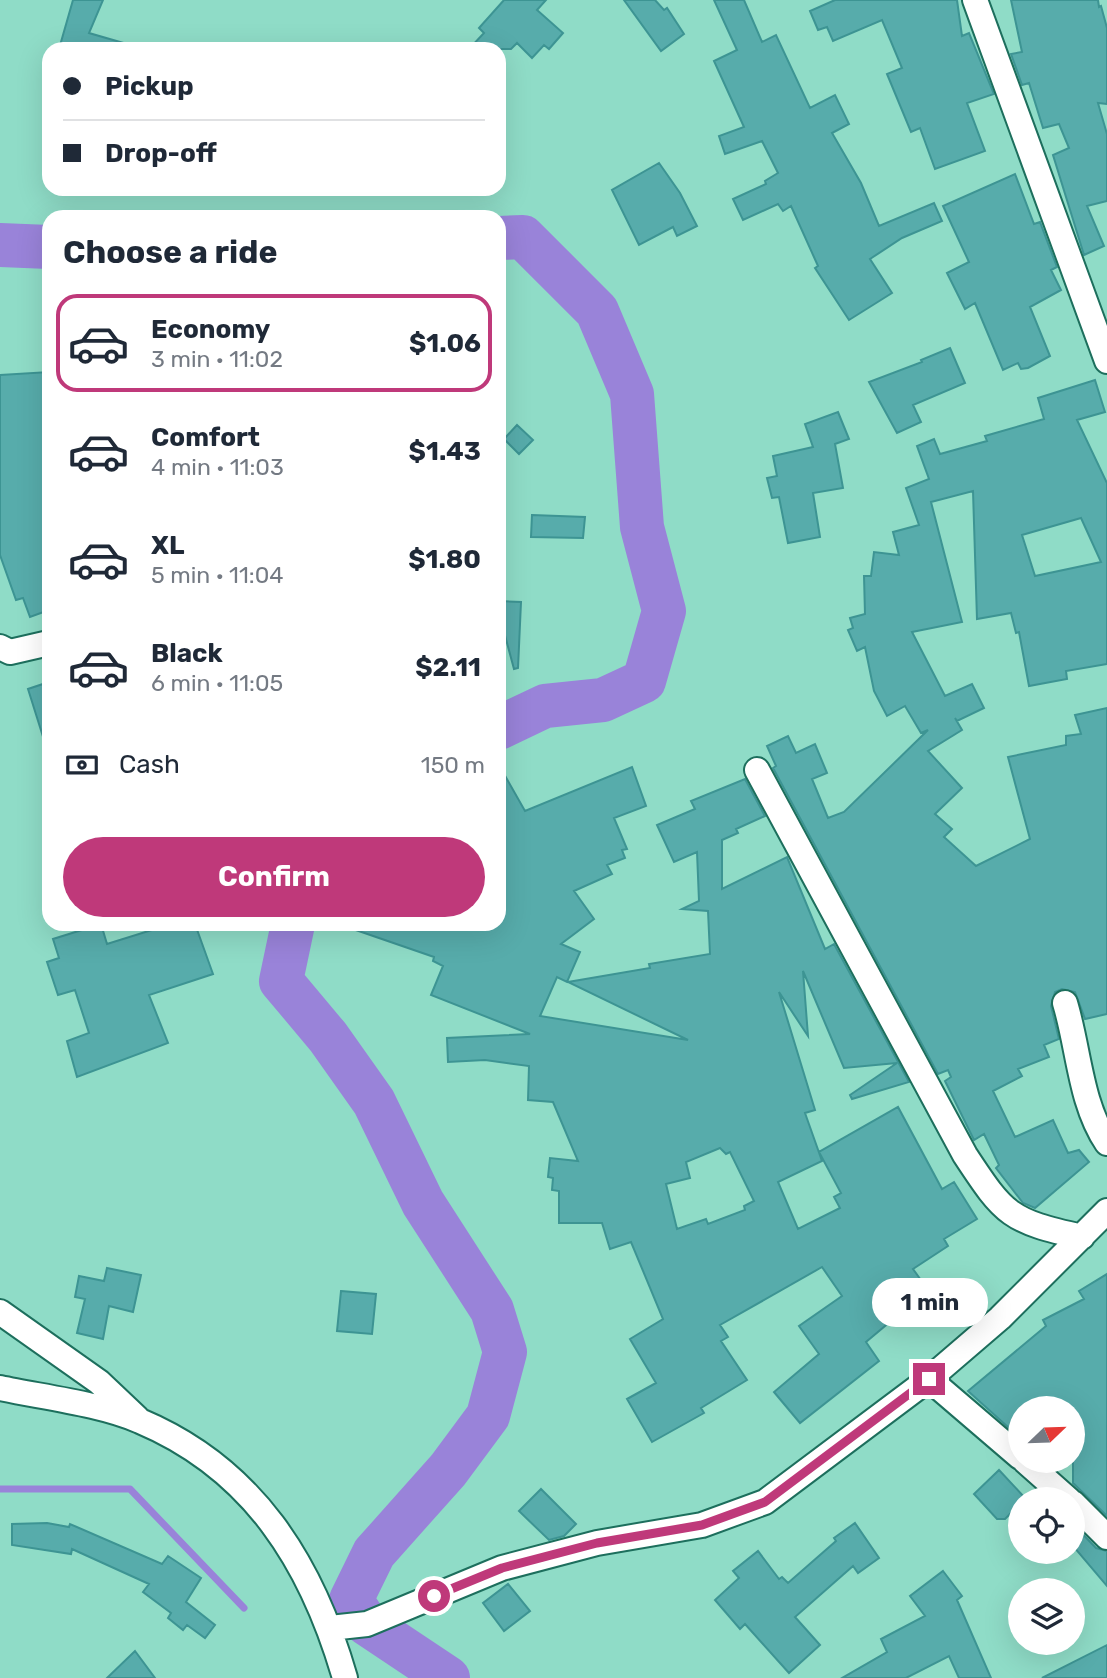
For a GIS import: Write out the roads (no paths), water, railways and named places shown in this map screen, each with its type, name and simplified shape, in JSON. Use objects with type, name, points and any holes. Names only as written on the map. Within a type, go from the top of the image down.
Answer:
[{"type":"street","points":[[975,0],[1107,361]]},
{"type":"street","points":[[0,648],[10,652],[42,645]]},
{"type":"street","points":[[757,770],[965,1155],[993,1198],[1014,1217],[1082,1237]]},
{"type":"street","points":[[1065,1003],[1076,1039],[1088,1102],[1107,1143]]},
{"type":"street","points":[[330,1628],[367,1623],[502,1568],[597,1543],[702,1525],[765,1502],[929,1379],[1000,1318],[1107,1211]]},
{"type":"street","points":[[0,1312],[99,1382],[139,1420],[197,1452],[238,1482],[297,1560],[330,1628],[345,1678]]},
{"type":"street","points":[[929,1379],[1008,1447]]},
{"type":"street","points":[[0,1388],[139,1420]]},
{"type":"street","points":[[1040,1474],[1054,1487]]},
{"type":"street","points":[[1085,1515],[1107,1537]]},
{"type":"waterway","points":[[506,238],[523,237],[597,311],[632,394],[642,527],[664,611],[644,681],[603,700],[545,706],[506,725]]},
{"type":"waterway","points":[[0,245],[42,247]]},
{"type":"waterway","points":[[292,931],[281,981],[328,1037],[374,1102],[423,1203],[492,1310],[505,1352],[488,1416],[448,1470],[374,1553],[351,1600],[367,1624],[448,1678]]},
{"type":"waterway","points":[[0,1489],[130,1489],[244,1608]]}]
